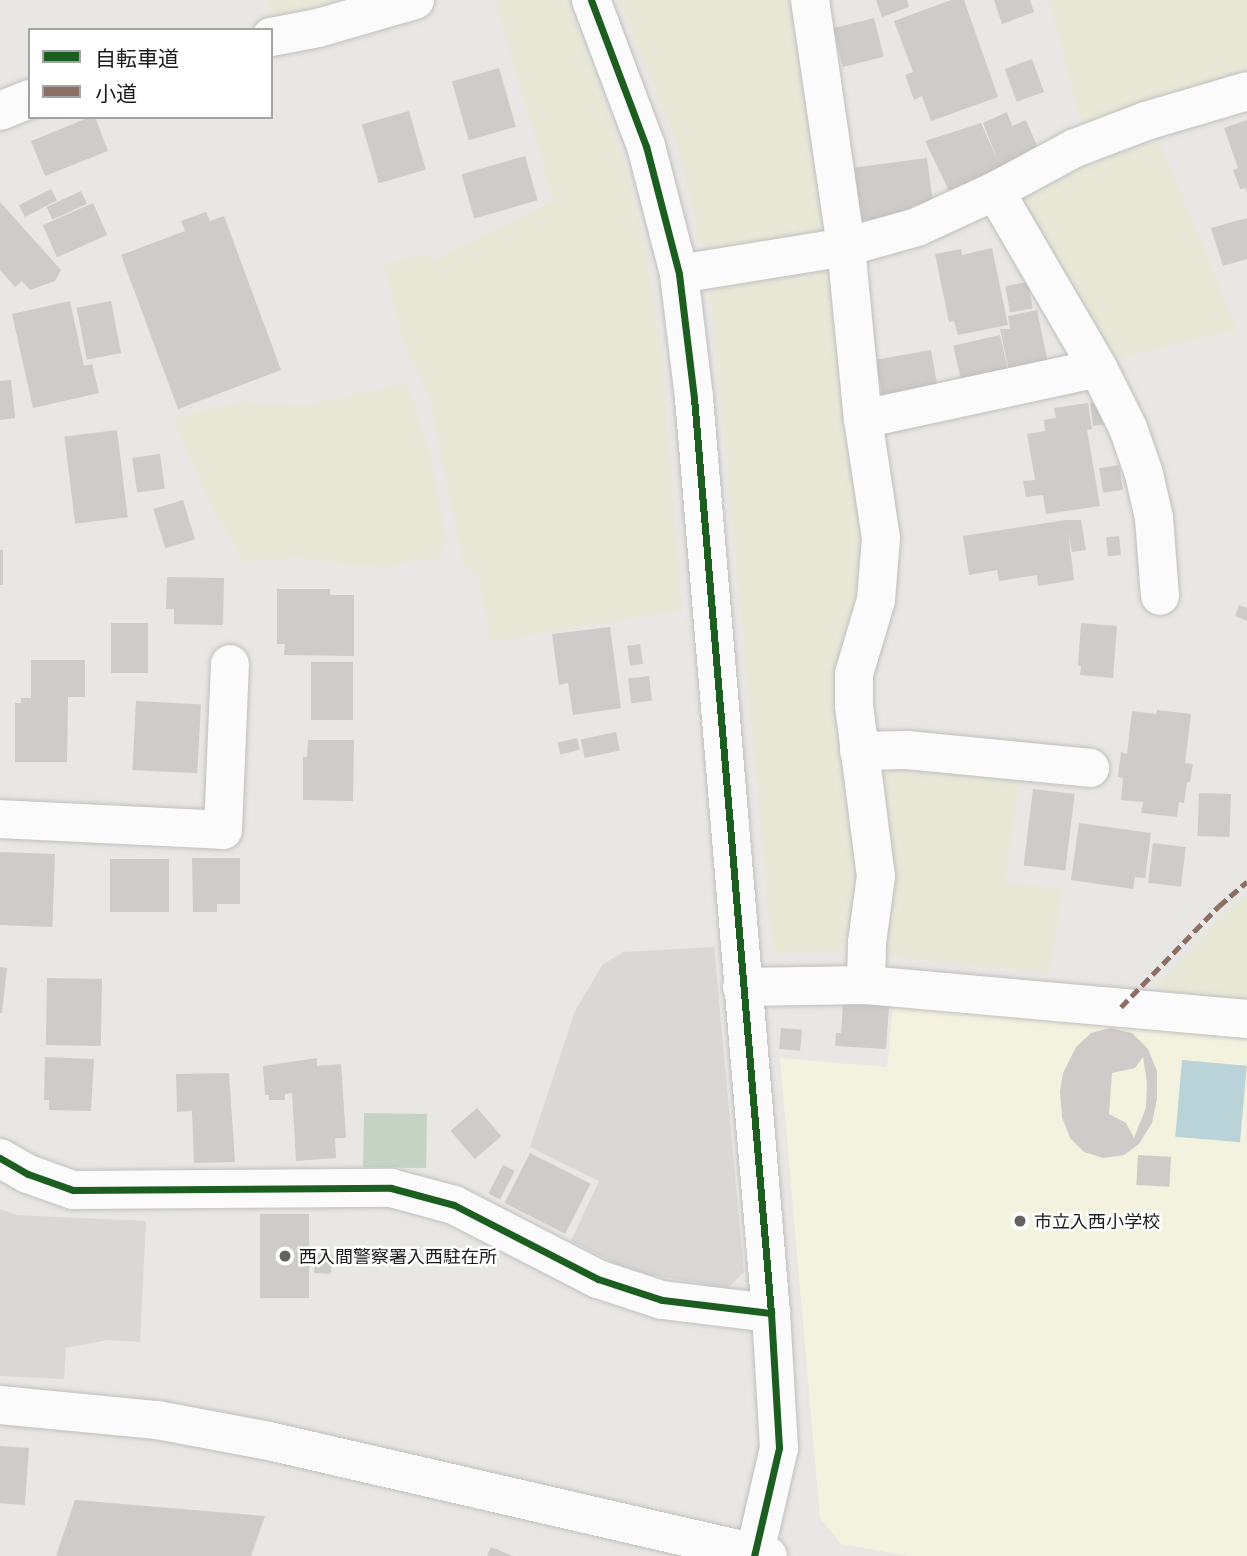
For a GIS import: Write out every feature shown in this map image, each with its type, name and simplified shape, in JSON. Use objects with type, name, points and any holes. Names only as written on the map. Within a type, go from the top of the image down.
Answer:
[{"type":"street","points":[[273,37],[318,28],[415,0]]},
{"type":"street","points":[[0,1405],[157,1420],[269,1441],[759,1555],[779,1448],[771,1313],[694,398],[680,274],[646,146],[591,0]]},
{"type":"street","points":[[810,0],[846,247],[863,419],[881,538],[876,600],[854,674],[859,751],[876,876],[867,943],[866,985]]},
{"type":"street","points":[[680,274],[846,247],[918,227],[995,191],[1075,148],[1146,121],[1247,91]]},
{"type":"street","points":[[0,111],[28,100]]},
{"type":"street","points":[[995,191],[1098,368],[1128,428],[1144,474],[1154,519],[1160,596]]},
{"type":"street","points":[[863,419],[1098,368]]},
{"type":"street","points":[[0,819],[223,830],[230,664]]},
{"type":"street","points":[[859,751],[907,750],[1090,768]]},
{"type":"street","points":[[742,987],[866,985],[1247,1019]]},
{"type":"street","points":[[0,1158],[28,1174],[73,1189],[391,1188],[454,1205],[598,1279],[662,1300],[771,1313]]},
{"type":"shaded area","points":[[268,0],[341,0],[275,16]]},
{"type":"shaded area","points":[[566,0],[601,89],[623,158],[645,242],[662,349],[682,610],[491,642],[478,574],[463,563],[429,396],[401,336],[384,264],[428,253],[430,262],[554,201],[495,2]]},
{"type":"shaded area","points":[[619,0],[803,0],[830,217],[823,235],[719,253],[699,241],[688,185],[672,131]]},
{"type":"shaded area","points":[[1049,0],[1247,0],[1247,79],[1082,127]]},
{"type":"shaded area","points":[[1150,136],[1158,138],[1237,329],[1120,358],[1105,354],[1009,197]]},
{"type":"shaded area","points":[[835,264],[866,525],[866,871],[854,938],[840,952],[776,954],[772,941],[710,291],[724,275]]},
{"type":"shaded area","points":[[407,383],[431,456],[447,542],[439,557],[391,566],[352,565],[296,557],[245,562],[214,511],[173,418],[242,402],[308,405]]},
{"type":"shaded area","points":[[876,761],[1021,771],[1005,882],[1062,888],[1050,974],[888,956],[879,952]]},
{"type":"shaded area","points":[[1247,895],[1247,1000],[1159,994],[1158,985],[1229,909]]},
{"type":"shaded area","points":[[714,947],[744,1272],[728,1288],[633,1272],[571,1241],[599,1181],[530,1147],[575,1011],[603,964],[624,952]]},
{"type":"shaded area","name":"市立入西小学校","points":[[893,1007],[1247,1036],[1247,1556],[908,1556],[841,1544],[820,1518],[780,1058],[887,1067]]},
{"type":"shaded area","points":[[364,1113],[427,1114],[426,1168],[363,1167]]},
{"type":"shaded area","points":[[0,1209],[17,1215],[146,1221],[140,1342],[108,1340],[66,1348],[64,1379],[0,1376]]},
{"type":"water","points":[[1182,1060],[1247,1066],[1240,1142],[1175,1137]]},
{"type":"building","points":[[876,0],[907,0],[909,7],[882,17]]},
{"type":"building","points":[[951,0],[964,0],[998,97],[931,121],[922,96],[914,100],[905,75],[913,72],[894,21]]},
{"type":"building","points":[[994,0],[1030,0],[1034,12],[1002,24]]},
{"type":"building","points":[[874,18],[884,57],[843,67],[833,28]]},
{"type":"building","points":[[1032,59],[1044,92],[1017,102],[1005,69]]},
{"type":"building","points":[[499,68],[516,127],[469,140],[452,82]]},
{"type":"building","points":[[409,111],[426,170],[379,183],[362,125]]},
{"type":"building","points":[[1007,112],[1012,126],[1026,120],[1037,146],[1027,151],[1028,155],[951,195],[925,141],[981,123],[998,161],[983,123]]},
{"type":"building","points":[[85,119],[96,119],[108,151],[45,176],[31,141]]},
{"type":"building","points":[[1247,120],[1247,193],[1245,188],[1240,189],[1233,170],[1238,168],[1224,128]]},
{"type":"building","points":[[525,156],[538,200],[474,218],[462,174]]},
{"type":"building","points":[[927,158],[933,203],[912,206],[913,214],[858,221],[851,168]]},
{"type":"building","points":[[51,189],[57,201],[25,217],[19,205]]},
{"type":"building","points":[[81,191],[87,204],[52,220],[47,207]]},
{"type":"building","points":[[0,202],[61,270],[55,281],[30,290],[22,281],[15,287],[0,270]]},
{"type":"building","points":[[93,203],[107,235],[57,257],[43,225]]},
{"type":"building","points":[[206,212],[210,221],[224,216],[281,370],[178,409],[121,255],[185,231],[181,221]]},
{"type":"building","points":[[1247,218],[1247,259],[1223,266],[1211,228]]},
{"type":"building","points":[[992,248],[1008,325],[958,335],[954,321],[949,322],[935,254],[961,249],[962,255]]},
{"type":"building","points":[[1028,282],[1033,309],[1010,313],[1005,286]]},
{"type":"building","points":[[70,301],[84,366],[92,364],[99,393],[33,408],[12,314]]},
{"type":"building","points":[[111,301],[121,353],[87,360],[77,308]]},
{"type":"building","points":[[1037,310],[1049,368],[1010,376],[1000,329],[1010,329],[1008,316]]},
{"type":"building","points":[[1000,335],[1009,375],[962,386],[953,346]]},
{"type":"building","points":[[931,350],[938,390],[883,400],[876,360]]},
{"type":"building","points":[[11,380],[15,418],[0,420],[0,381]]},
{"type":"building","points":[[1107,401],[1110,424],[1093,426],[1090,403]]},
{"type":"building","points":[[1088,403],[1092,429],[1087,430],[1100,506],[1046,514],[1043,495],[1026,497],[1023,481],[1035,480],[1027,434],[1045,431],[1044,420],[1056,418],[1054,408]]},
{"type":"building","points":[[117,430],[128,517],[75,524],[64,436]]},
{"type":"building","points":[[160,454],[165,489],[137,493],[132,458]]},
{"type":"building","points":[[1119,465],[1123,490],[1103,493],[1099,468]]},
{"type":"building","points":[[183,500],[195,539],[165,548],[153,509]]},
{"type":"building","points":[[1081,520],[1086,550],[1072,552],[1068,530],[1074,580],[1038,586],[1037,575],[999,581],[997,570],[969,575],[963,536]]},
{"type":"building","points":[[1119,536],[1121,555],[1108,556],[1106,537]]},
{"type":"building","points":[[0,550],[3,550],[3,585],[0,585]]},
{"type":"building","points":[[167,577],[224,578],[223,625],[174,624],[174,609],[166,609]]},
{"type":"building","points":[[277,589],[330,589],[330,595],[354,595],[354,656],[284,655],[285,644],[277,644]]},
{"type":"building","points":[[1239,605],[1247,608],[1247,621],[1235,616]]},
{"type":"building","points":[[111,623],[148,623],[148,673],[111,673]]},
{"type":"building","points":[[1081,623],[1117,626],[1113,678],[1080,675],[1081,666],[1078,666]]},
{"type":"building","points":[[610,627],[621,708],[573,715],[568,683],[559,685],[552,634]]},
{"type":"building","points":[[640,644],[643,664],[630,666],[627,646]]},
{"type":"building","points":[[31,660],[85,660],[85,697],[68,697],[67,762],[15,762],[15,703],[21,703],[21,698],[31,698]]},
{"type":"building","points":[[311,662],[353,662],[353,720],[311,720]]},
{"type":"building","points":[[649,676],[652,701],[631,703],[628,679]]},
{"type":"building","points":[[136,701],[201,704],[197,773],[132,770]]},
{"type":"building","points":[[1157,710],[1191,714],[1185,763],[1193,764],[1184,803],[1179,802],[1177,817],[1141,813],[1143,802],[1121,800],[1123,778],[1118,777],[1121,752],[1127,754],[1132,711],[1156,714]]},
{"type":"building","points":[[616,732],[620,751],[585,758],[581,739]]},
{"type":"building","points":[[577,738],[580,750],[560,754],[558,743]]},
{"type":"building","points":[[308,740],[354,740],[353,801],[303,800],[303,757],[307,757]]},
{"type":"building","points":[[1033,789],[1075,794],[1065,871],[1024,865]]},
{"type":"building","points":[[1199,793],[1231,794],[1229,837],[1197,836]]},
{"type":"building","points":[[1079,823],[1151,833],[1145,878],[1135,877],[1133,889],[1071,880]]},
{"type":"building","points":[[1153,843],[1186,847],[1181,887],[1148,883]]},
{"type":"building","points":[[0,852],[55,854],[52,927],[0,925]]},
{"type":"building","points":[[192,858],[240,858],[240,904],[217,904],[217,912],[193,912]]},
{"type":"building","points":[[110,859],[169,859],[169,912],[110,912]]},
{"type":"building","points":[[0,967],[7,968],[2,1013],[0,1013]]},
{"type":"building","points":[[47,978],[102,979],[101,1046],[46,1045]]},
{"type":"building","points":[[843,1003],[889,1006],[886,1049],[835,1046],[836,1033],[841,1033]]},
{"type":"building","points":[[781,1028],[802,1030],[800,1051],[779,1049]]},
{"type":"building","points":[[1111,1028],[1132,1033],[1148,1049],[1157,1071],[1157,1099],[1152,1123],[1139,1144],[1124,1155],[1103,1158],[1084,1152],[1070,1138],[1062,1117],[1060,1091],[1063,1073],[1076,1047],[1091,1033]],"holes":[[[1143,1057],[1147,1083],[1146,1108],[1134,1138],[1126,1123],[1109,1114],[1112,1073],[1135,1068]]]},
{"type":"building","points":[[45,1057],[94,1059],[91,1111],[49,1110],[49,1100],[44,1100]]},
{"type":"building","points":[[317,1058],[317,1066],[341,1064],[346,1138],[335,1138],[336,1158],[296,1161],[292,1093],[285,1094],[285,1100],[269,1100],[269,1095],[265,1095],[263,1066]]},
{"type":"building","points":[[229,1073],[235,1162],[194,1163],[192,1111],[177,1112],[176,1074]]},
{"type":"building","points":[[477,1108],[501,1136],[475,1159],[451,1131]]},
{"type":"building","points":[[530,1153],[591,1184],[565,1234],[505,1203]]},
{"type":"building","points":[[1138,1155],[1171,1157],[1169,1187],[1136,1185]]},
{"type":"building","points":[[503,1165],[515,1171],[500,1199],[488,1194]]},
{"type":"building","points":[[260,1214],[309,1214],[309,1298],[260,1298]]},
{"type":"building","points":[[315,1254],[332,1255],[331,1274],[314,1273]]},
{"type":"building","points":[[0,1446],[29,1448],[25,1505],[0,1503]]},
{"type":"building","points":[[75,1500],[265,1516],[251,1556],[56,1556]]},
{"type":"building","points":[[491,1547],[513,1556],[487,1556]]},
{"type":"marked path","points":[[1121,1007],[1219,906],[1247,882]]},
{"type":"cycle path","points":[[591,0],[646,146],[679,274],[694,398],[771,1313],[779,1448],[754,1556]]},
{"type":"cycle path","points":[[0,1158],[28,1174],[73,1190],[391,1188],[454,1205],[598,1279],[662,1300],[771,1313]]},
{"type":"place","name":"市立入西小学校","points":[[1020,1221]]},
{"type":"place","name":"西入間警察署入西駐在所","points":[[285,1256]]}]
